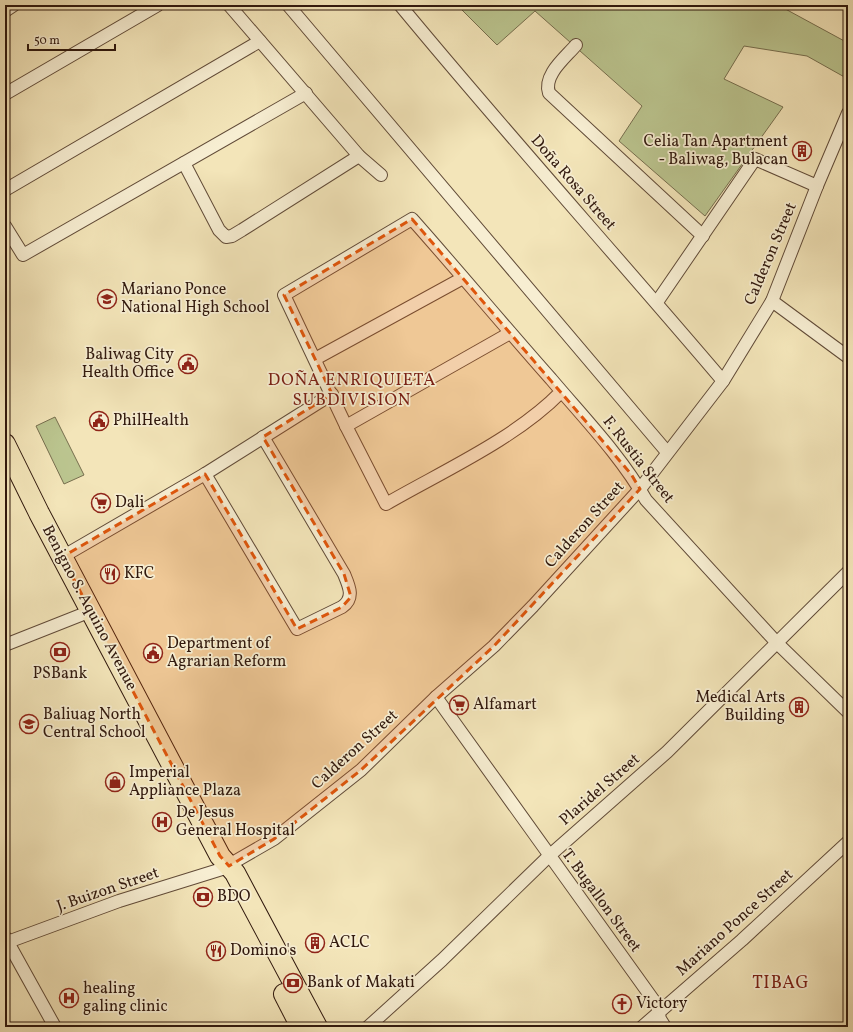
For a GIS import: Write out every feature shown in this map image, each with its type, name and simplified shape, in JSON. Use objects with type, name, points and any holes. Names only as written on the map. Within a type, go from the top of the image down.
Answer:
[{"type":"main road","name":"Benigno S. Aquino Avenue","points":[[5,444],[62,557],[224,864],[235,873],[317,1027]]},
{"type":"main road","name":"Benigno S. Aquino Avenue","points":[[224,864],[223,879],[301,1027]]},
{"type":"street","points":[[5,11],[14,5]]},
{"type":"street","points":[[5,94],[158,5]]},
{"type":"street","points":[[228,5],[306,93],[359,156],[381,175]]},
{"type":"street","points":[[288,5],[667,452]]},
{"type":"street","name":"Doña Rosa Street","points":[[400,5],[464,82],[657,302],[723,381]]},
{"type":"street","points":[[5,190],[260,41]]},
{"type":"street","points":[[576,45],[548,78],[547,86],[549,93],[703,236]]},
{"type":"street","points":[[5,226],[23,255],[306,93]]},
{"type":"street","name":"Calderon Street","points":[[224,864],[274,840],[361,770],[436,697],[494,646],[533,606],[640,489],[723,381],[772,301],[817,186],[848,113]]},
{"type":"street","points":[[184,163],[219,230],[226,237],[237,233],[359,156]]},
{"type":"street","points":[[657,302],[755,159],[817,186]]},
{"type":"street","name":"F. Rustia Street","points":[[315,359],[284,295],[412,219],[631,474],[646,500],[777,643],[848,712]]},
{"type":"street","points":[[463,278],[315,359],[346,426],[386,504],[480,451],[532,418],[561,392]]},
{"type":"street","points":[[772,301],[848,357]]},
{"type":"street","points":[[346,426],[510,333]]},
{"type":"street","points":[[62,557],[205,474],[332,394]]},
{"type":"street","points":[[205,474],[297,629],[342,607],[349,602],[351,597],[344,574],[263,437]]},
{"type":"street","name":"Plaridel Street","points":[[368,1027],[442,960],[549,856],[667,752],[848,572]]},
{"type":"street","points":[[5,644],[91,611]]},
{"type":"street","name":"T. Bugallon Street","points":[[436,697],[657,1005],[660,1019],[665,1027]]},
{"type":"street","name":"Mariano Ponce Street","points":[[642,1027],[742,940],[848,842]]},
{"type":"street","name":"J. Buizon Street","points":[[6,941],[224,864]]},
{"type":"street","points":[[6,941],[55,1027]]},
{"type":"highlighted area","points":[[412,219],[631,474],[640,489],[494,646],[361,770],[274,839],[229,866],[220,856],[62,557],[205,474],[297,629],[342,607],[351,597],[344,574],[263,437],[332,394],[284,295]]},
{"type":"green space","points":[[457,5],[778,5],[848,43],[848,79],[807,56],[744,46],[724,79],[783,107],[705,216],[619,141],[642,106],[535,11],[497,45]]},
{"type":"green space","points":[[55,417],[84,475],[64,484],[36,426]]},
{"type":"place","name":"Celia Tan Apartment - Baliwag, Bulacan","points":[[802,151]]},
{"type":"place","name":"Mariano Ponce National High School","points":[[107,299]]},
{"type":"place","name":"Baliwag City Health Office","points":[[188,364]]},
{"type":"place","name":"PhilHealth","points":[[99,421]]},
{"type":"place","name":"Dali","points":[[101,503]]},
{"type":"place","name":"KFC","points":[[110,574]]},
{"type":"place","name":"PSBank","points":[[60,652]]},
{"type":"place","name":"Department of Agrarian Reform","points":[[153,653]]},
{"type":"place","name":"Alfamart","points":[[459,705]]},
{"type":"place","name":"Medical Arts Building","points":[[799,707]]},
{"type":"place","name":"Baliuag North Central School","points":[[29,724]]},
{"type":"place","name":"Imperial Appliance Plaza","points":[[115,782]]},
{"type":"place","name":"De Jesus General Hospital","points":[[162,822]]},
{"type":"place","name":"BDO","points":[[203,897]]},
{"type":"place","name":"ACLC","points":[[315,943]]},
{"type":"place","name":"Domino's","points":[[216,951]]},
{"type":"place","name":"Bank of Makati","points":[[293,983]]},
{"type":"place","name":"healing galing clinic","points":[[69,998]]},
{"type":"place","name":"Victory","points":[[622,1004]]},
{"type":"district","name":"DOÑA ENRIQUIETA SUBDIVISION","points":[[352,390]]},
{"type":"district","name":"TIBAG","points":[[781,983]]}]
